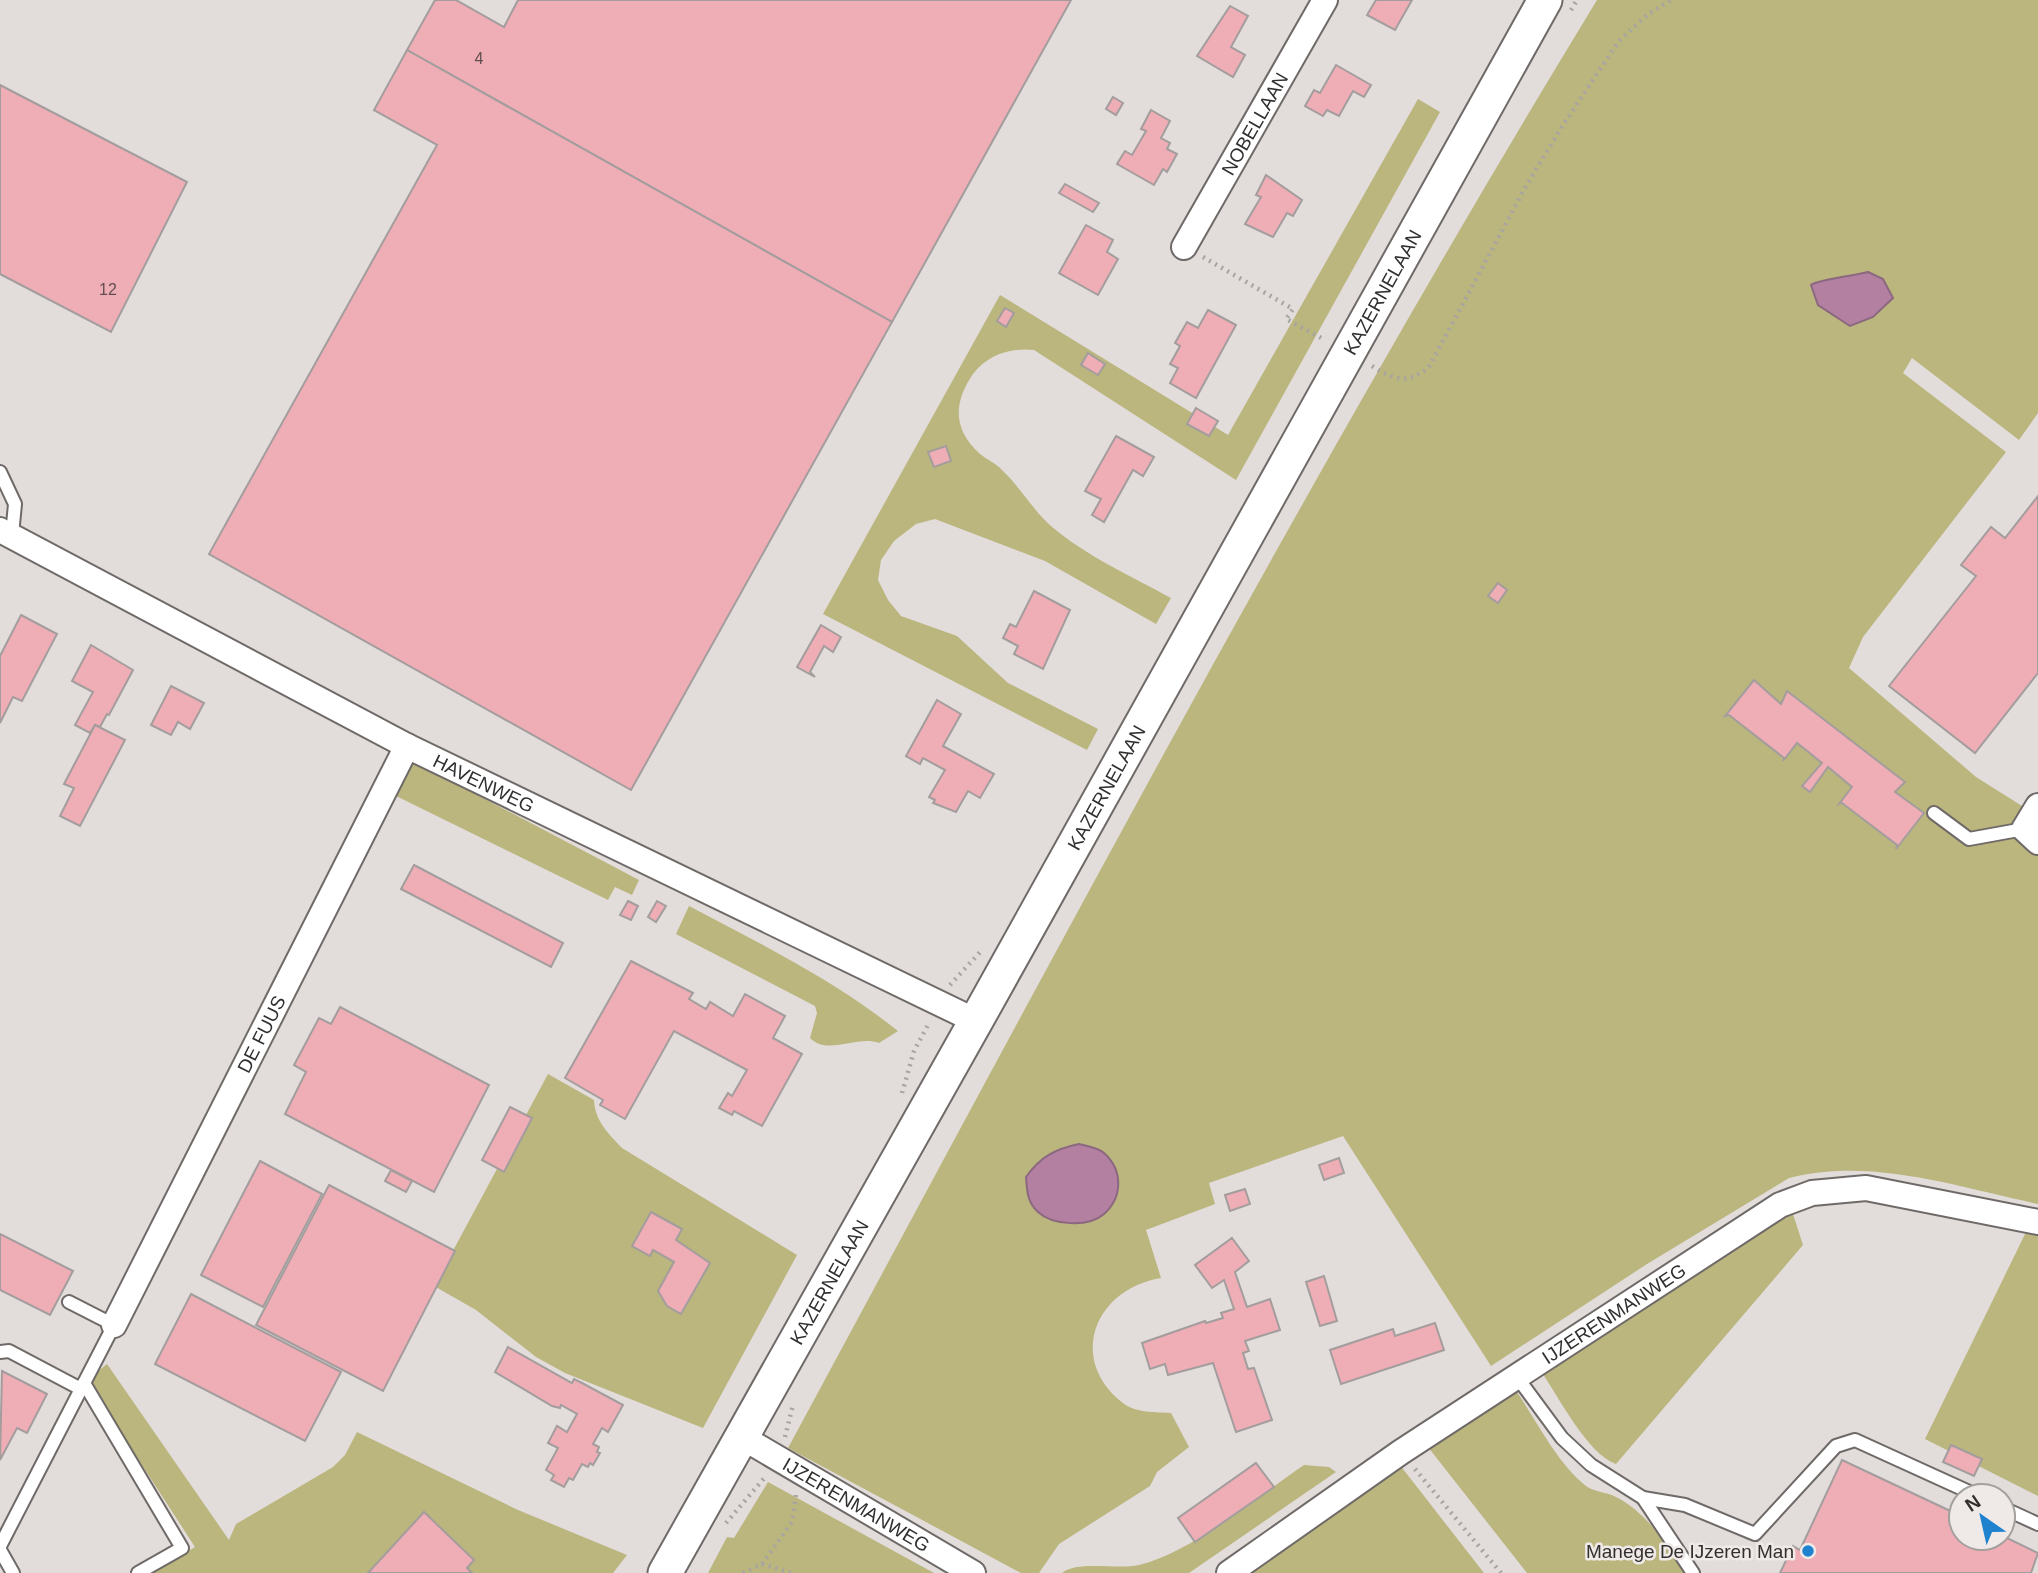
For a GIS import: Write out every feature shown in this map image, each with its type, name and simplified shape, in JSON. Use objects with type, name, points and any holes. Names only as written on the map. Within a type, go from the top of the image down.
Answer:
[{"type":"street","name":"NOBELLAAN","points":[[1184,247],[1325,0]]},
{"type":"street","name":"KAZERNELAAN","points":[[665,1573],[1545,0]]},
{"type":"street","name":"HAVENWEG","points":[[6,532],[407,746],[976,1021]]},
{"type":"street","name":"DE FUUS","points":[[114,1325],[407,746]]},
{"type":"street","points":[[2031,836],[2038,806]]},
{"type":"street","name":"IJZERENMANWEG","points":[[1229,1573],[1401,1452],[1780,1205],[1812,1193],[1866,1188],[2038,1222]]},
{"type":"street","name":"IJZERENMANWEG","points":[[740,1436],[973,1573]]},
{"type":"lane","points":[[0,472],[15,504],[6,532]]},
{"type":"lane","points":[[1934,813],[1969,839],[2031,836]]},
{"type":"lane","points":[[13,1573],[0,1548],[114,1325],[69,1302]]},
{"type":"lane","points":[[0,1352],[9,1351],[82,1386],[182,1548],[138,1573]]},
{"type":"lane","points":[[1517,1377],[1562,1438],[1591,1465],[1643,1498],[1685,1505],[1755,1534],[1836,1446],[1855,1440],[1947,1482]]},
{"type":"lane","points":[[1643,1498],[1693,1573]]},
{"type":"lane","points":[[2017,1514],[2038,1524]]},
{"type":"path","points":[[1373,366],[1393,379],[1407,380],[1429,367],[1560,128],[1619,41],[1647,15],[1671,0]]},
{"type":"path","points":[[1184,247],[1293,309],[1286,319],[1325,340]]},
{"type":"path","points":[[1401,1452],[1502,1573]]},
{"type":"path","points":[[723,1528],[788,1466]]},
{"type":"path","points":[[743,1573],[762,1564],[792,1522],[788,1466]]},
{"type":"path","points":[[762,1564],[792,1573]]},
{"type":"shaded area","points":[[1597,0],[2038,0],[2038,413],[2019,440],[1912,358],[1903,373],[2006,452],[1863,637],[1849,668],[1976,777],[2038,816],[2038,1204],[1945,1183],[1882,1173],[1820,1172],[1789,1178],[1647,1264],[1491,1366],[1343,1136],[1209,1183],[1215,1204],[1146,1230],[1161,1278],[1138,1285],[1119,1296],[1105,1311],[1096,1328],[1093,1347],[1096,1367],[1106,1386],[1133,1409],[1171,1413],[1189,1447],[1157,1472],[1150,1486],[1059,1544],[1039,1573],[1021,1573],[788,1448],[1284,537],[1490,178]]},
{"type":"shaded area","points":[[1418,99],[1440,112],[1236,480],[1034,350],[1008,351],[992,357],[979,367],[966,385],[959,406],[959,416],[971,445],[1000,468],[1044,519],[1065,537],[1109,565],[1171,598],[1156,624],[1045,561],[935,519],[916,524],[894,541],[881,560],[878,580],[888,600],[901,616],[957,636],[1008,683],[1098,729],[1087,750],[823,614],[1000,295],[1228,435]]},
{"type":"shaded area","points":[[1868,272],[1883,279],[1893,298],[1873,317],[1850,326],[1818,305],[1811,285]]},
{"type":"shaded area","points":[[409,759],[639,880],[632,895],[615,887],[608,900],[392,794]]},
{"type":"shaded area","points":[[689,906],[823,979],[898,1031],[879,1043],[817,1043],[810,1038],[817,1013],[815,1006],[676,934]]},
{"type":"shaded area","points":[[548,1074],[594,1100],[607,1132],[622,1148],[797,1255],[703,1428],[565,1373],[536,1357],[476,1310],[434,1286]]},
{"type":"shaded area","points":[[1079,1144],[1104,1153],[1115,1167],[1118,1184],[1115,1200],[1104,1214],[1089,1221],[1070,1223],[1052,1220],[1038,1212],[1032,1204],[1028,1196],[1026,1177],[1049,1155]]},
{"type":"shaded area","points":[[1793,1214],[1803,1245],[1616,1464],[1605,1458],[1584,1436],[1539,1368],[1773,1222]]},
{"type":"shaded area","points":[[2027,1230],[2038,1232],[2038,1496],[2017,1485],[2017,1482],[2010,1482],[1925,1439]]},
{"type":"shaded area","points":[[107,1364],[229,1540],[236,1524],[333,1467],[345,1455],[357,1432],[518,1510],[627,1555],[613,1573],[152,1573],[195,1547],[87,1380]]},
{"type":"shaded area","points":[[1512,1385],[1555,1451],[1575,1476],[1589,1488],[1616,1497],[1637,1511],[1664,1541],[1685,1573],[1527,1573],[1424,1442]]},
{"type":"shaded area","points":[[1396,1460],[1484,1573],[1238,1573]]},
{"type":"shaded area","points":[[1304,1465],[1329,1467],[1336,1472],[1189,1573],[1062,1573],[1087,1566],[1139,1565],[1160,1558],[1203,1536]]},
{"type":"shaded area","points":[[768,1482],[934,1573],[708,1573],[727,1537],[734,1538]]},
{"type":"building","points":[[435,0],[456,0],[504,27],[518,0],[1071,0],[892,322],[407,50]]},
{"type":"building","points":[[1376,0],[1412,0],[1395,30],[1367,15]]},
{"type":"building","points":[[1230,6],[1248,16],[1231,47],[1245,55],[1233,77],[1197,56]]},
{"type":"building","points":[[407,50],[892,322],[631,790],[209,554],[437,145],[374,110]]},
{"type":"building","points":[[1336,65],[1371,85],[1364,97],[1353,91],[1339,116],[1327,110],[1323,116],[1305,106],[1314,90],[1320,93]]},
{"type":"building","points":[[0,85],[187,182],[111,332],[0,274]]},
{"type":"building","points":[[1113,97],[1123,103],[1116,115],[1106,109]]},
{"type":"building","points":[[1151,110],[1170,121],[1161,138],[1170,143],[1167,149],[1177,154],[1167,172],[1163,169],[1154,185],[1117,164],[1125,151],[1132,155],[1146,131],[1141,129]]},
{"type":"building","points":[[1266,175],[1302,200],[1293,216],[1287,213],[1273,237],[1245,224],[1261,197],[1256,195]]},
{"type":"building","points":[[1065,184],[1099,203],[1093,212],[1059,193]]},
{"type":"building","points":[[1086,225],[1113,240],[1107,252],[1118,259],[1098,295],[1059,273]]},
{"type":"building","points":[[1005,308],[1014,313],[1006,327],[997,321]]},
{"type":"building","points":[[1208,310],[1236,325],[1196,398],[1170,383],[1178,368],[1170,364],[1180,346],[1175,343],[1187,322],[1198,328]]},
{"type":"building","points":[[1088,353],[1105,364],[1098,375],[1081,365]]},
{"type":"building","points":[[1196,408],[1218,421],[1209,436],[1187,424]]},
{"type":"building","points":[[1116,436],[1154,457],[1143,476],[1133,470],[1104,522],[1092,515],[1101,499],[1085,491]]},
{"type":"building","points":[[946,446],[951,461],[934,467],[928,452]]},
{"type":"building","points":[[2038,496],[2038,673],[1975,753],[1889,686],[1976,576],[1961,565],[1991,527],[2005,538]]},
{"type":"building","points":[[1498,583],[1507,590],[1498,603],[1488,596]]},
{"type":"building","points":[[1034,591],[1070,610],[1043,669],[1014,654],[1018,646],[1003,638],[1010,624],[1016,627]]},
{"type":"building","points":[[21,615],[57,634],[22,701],[13,697],[0,723],[0,656]]},
{"type":"building","points":[[821,625],[841,637],[833,652],[824,646],[810,672],[815,677],[797,667]]},
{"type":"building","points":[[91,645],[133,670],[109,715],[107,714],[100,727],[95,725],[90,733],[75,725],[93,692],[72,681]]},
{"type":"building","points":[[1754,680],[1781,704],[1787,691],[1905,782],[1895,792],[1924,813],[1896,849],[1897,845],[1842,803],[1839,804],[1852,787],[1828,767],[1810,792],[1802,786],[1822,763],[1797,743],[1783,761],[1784,758],[1729,715],[1725,716]]},
{"type":"building","points":[[171,686],[204,703],[190,729],[178,722],[171,735],[151,725]]},
{"type":"building","points":[[937,700],[961,714],[943,746],[994,774],[980,798],[968,791],[956,812],[933,803],[935,800],[929,797],[945,770],[923,758],[920,764],[906,756]]},
{"type":"building","points":[[95,725],[125,740],[80,826],[60,816],[74,788],[64,784]]},
{"type":"building","points":[[414,865],[563,943],[551,967],[401,889]]},
{"type":"building","points":[[628,901],[638,906],[631,920],[620,915]]},
{"type":"building","points":[[657,901],[666,906],[656,922],[648,917]]},
{"type":"building","points":[[631,961],[693,993],[689,999],[706,1009],[710,1002],[733,1016],[745,994],[785,1016],[773,1038],[802,1054],[762,1126],[734,1111],[732,1115],[719,1108],[728,1093],[732,1096],[747,1070],[674,1031],[625,1119],[600,1105],[603,1100],[565,1078]]},
{"type":"building","points":[[340,1007],[489,1085],[434,1192],[285,1114],[306,1072],[294,1065],[319,1018],[331,1024]]},
{"type":"building","points":[[510,1107],[532,1118],[504,1172],[482,1160]]},
{"type":"building","points":[[1339,1158],[1344,1173],[1324,1180],[1319,1165]]},
{"type":"building","points":[[260,1161],[322,1194],[263,1307],[201,1275]]},
{"type":"building","points":[[391,1170],[412,1181],[406,1192],[385,1181]]},
{"type":"building","points":[[329,1185],[455,1251],[383,1391],[256,1325]]},
{"type":"building","points":[[1245,1189],[1250,1204],[1230,1211],[1225,1195]]},
{"type":"building","points":[[651,1212],[682,1229],[676,1240],[710,1263],[681,1314],[667,1306],[658,1291],[674,1262],[653,1250],[650,1256],[632,1246]]},
{"type":"building","points":[[0,1234],[73,1271],[50,1315],[0,1290]]},
{"type":"building","points":[[1232,1238],[1249,1261],[1235,1272],[1247,1307],[1270,1299],[1280,1330],[1245,1341],[1249,1351],[1243,1353],[1248,1369],[1254,1368],[1272,1420],[1236,1432],[1213,1363],[1168,1375],[1165,1364],[1150,1369],[1142,1343],[1205,1321],[1206,1323],[1223,1318],[1221,1313],[1234,1309],[1224,1280],[1212,1288],[1195,1265]]},
{"type":"building","points":[[1324,1276],[1337,1321],[1320,1326],[1306,1282]]},
{"type":"building","points":[[191,1294],[341,1372],[305,1441],[155,1364]]},
{"type":"building","points":[[1435,1323],[1444,1350],[1341,1384],[1330,1350],[1393,1329],[1395,1336]]},
{"type":"building","points":[[508,1347],[572,1383],[574,1379],[623,1405],[608,1432],[602,1428],[593,1444],[599,1447],[597,1452],[600,1453],[593,1465],[590,1463],[588,1467],[582,1464],[573,1480],[569,1478],[564,1487],[551,1480],[554,1475],[546,1470],[558,1448],[548,1443],[557,1426],[567,1432],[577,1414],[561,1405],[560,1408],[552,1406],[495,1372]]},
{"type":"building","points":[[2,1371],[47,1394],[27,1433],[17,1428],[0,1460]]},
{"type":"building","points":[[1951,1445],[1982,1459],[1974,1476],[1943,1462]]},
{"type":"building","points":[[1842,1460],[1947,1509],[1947,1552],[2017,1552],[2017,1543],[2038,1553],[2031,1573],[1780,1573],[1793,1546],[1800,1550]]},
{"type":"building","points":[[1256,1463],[1274,1487],[1195,1542],[1178,1518]]},
{"type":"building","points":[[424,1512],[474,1560],[467,1568],[472,1573],[368,1573]]},
{"type":"place","name":"Manege De IJzeren Man","points":[[1808,1551]]}]
